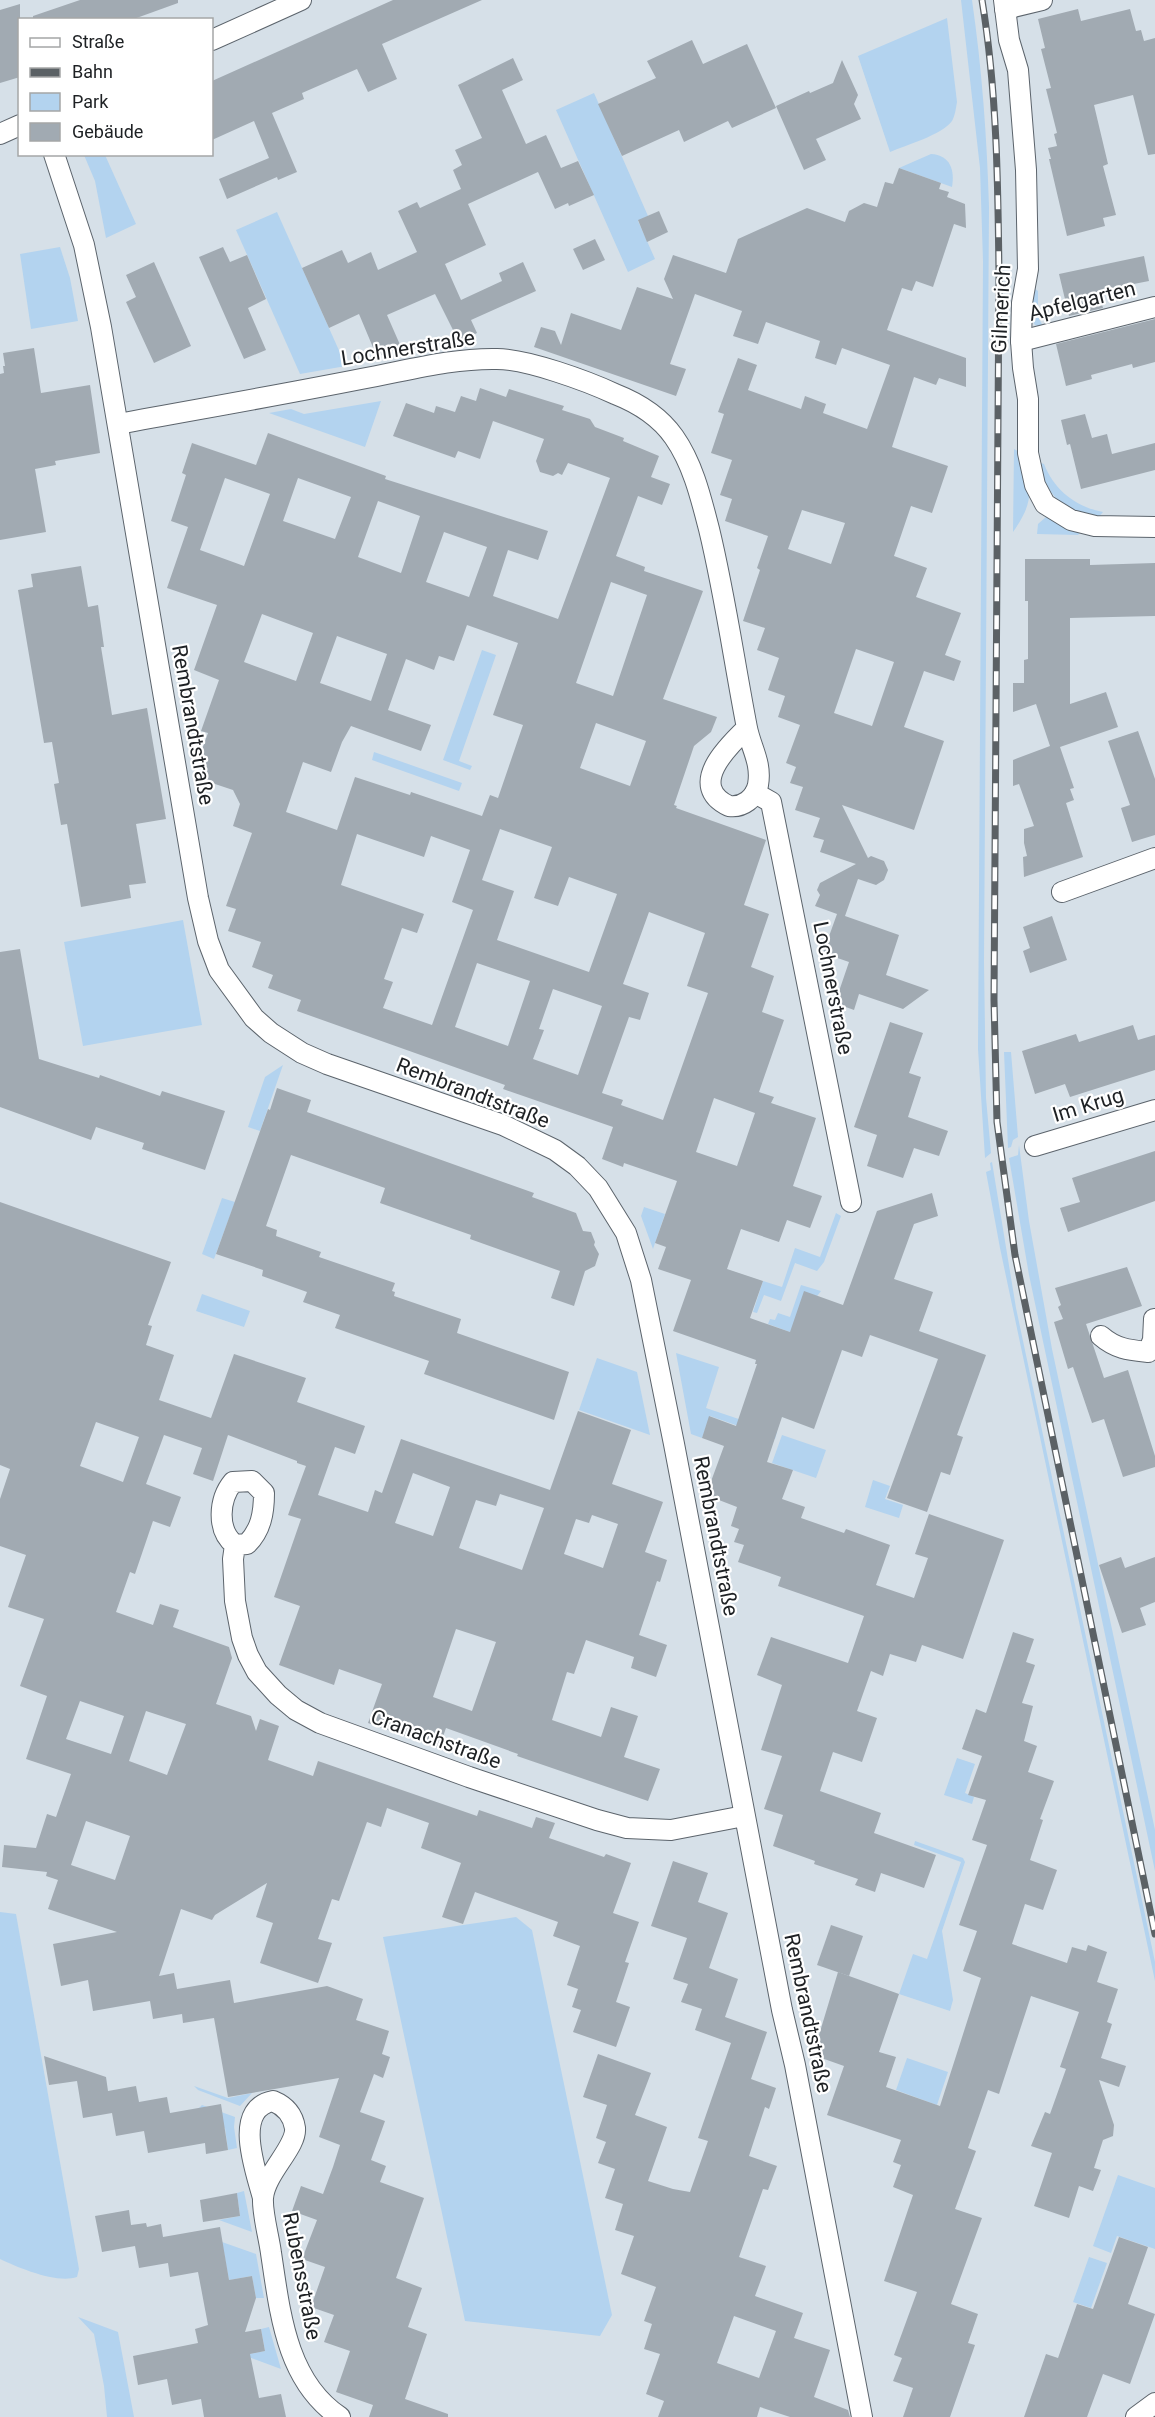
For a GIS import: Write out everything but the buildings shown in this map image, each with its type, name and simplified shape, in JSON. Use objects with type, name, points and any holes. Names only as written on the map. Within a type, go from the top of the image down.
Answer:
[{"type":"street","points":[[213,40],[301,0]]},
{"type":"street","points":[[1005,4],[1042,0]]},
{"type":"street","name":"Gilmerich","points":[[1005,4],[1009,40],[1018,70],[1026,170],[1028,269],[1022,303],[1022,341],[1028,399],[1028,453],[1035,485],[1045,504],[1071,520],[1095,526],[1155,527]]},
{"type":"street","points":[[0,134],[18,126]]},
{"type":"street","name":"Rembrandtstraße","points":[[55,156],[84,245],[118,424],[198,898],[208,941],[219,970],[254,1018],[271,1033],[302,1053],[400,1091],[503,1125],[555,1150],[577,1166],[598,1188],[632,1248],[641,1280],[862,2417]]},
{"type":"street","name":"Apfelgarten","points":[[1022,341],[1155,307]]},
{"type":"street","name":"Lochnerstraße","points":[[118,424],[406,370],[473,360],[498,359],[525,362],[615,394],[649,411],[666,426],[682,451],[698,487],[720,573],[747,728],[758,760],[759,776],[755,793],[771,802],[851,1202]]},
{"type":"street","points":[[747,728],[721,755],[712,770],[710,780],[717,798],[729,806],[741,805],[755,793]]},
{"type":"street","points":[[1062,892],[1155,858]]},
{"type":"street","name":"Im Krug","points":[[1035,1146],[1155,1110]]},
{"type":"street","points":[[1101,1336],[1112,1345],[1152,1356],[1154,1319]]},
{"type":"street","name":"Cranachstraße","points":[[235,1545],[233,1559],[235,1600],[242,1638],[248,1655],[257,1672],[278,1695],[296,1710],[320,1723],[469,1777],[627,1828],[670,1830],[744,1816]]},
{"type":"street","name":"Rubensstraße","points":[[263,2198],[280,2311],[291,2349],[303,2378],[316,2397],[340,2417]]},
{"type":"street","points":[[1136,2417],[1155,2403]]},
{"type":"green space","points":[[961,0],[972,0],[976,26],[984,104],[989,207],[984,962],[986,1098],[991,1153],[985,1158],[978,1049],[983,261],[980,168]]},
{"type":"green space","points":[[947,18],[957,102],[953,119],[940,131],[890,152],[858,56]]},
{"type":"green space","points":[[594,93],[648,216],[638,221],[655,259],[628,272],[556,110]]},
{"type":"green space","points":[[931,154],[943,157],[950,164],[953,175],[952,187],[899,168]]},
{"type":"green space","points":[[84,156],[105,156],[136,224],[106,238],[95,181]]},
{"type":"green space","points":[[277,212],[346,366],[300,374],[236,230]]},
{"type":"green space","points":[[60,247],[70,278],[78,321],[31,329],[20,254]]},
{"type":"green space","points":[[1031,289],[1038,291],[1038,317],[1044,328],[1035,325],[1031,318]]},
{"type":"green space","points":[[381,401],[365,447],[269,413],[291,409],[304,414]]},
{"type":"green space","points":[[1014,449],[1023,454],[1029,494],[1025,511],[1013,532]]},
{"type":"green space","points":[[1041,463],[1067,496],[1093,510],[1103,512],[1097,519],[1076,512],[1059,501],[1042,476],[1038,465]]},
{"type":"green space","points":[[1046,517],[1080,533],[1078,535],[1037,534],[1038,524]]},
{"type":"green space","points":[[482,650],[496,655],[459,761],[472,766],[470,770],[443,760]]},
{"type":"green space","points":[[374,752],[462,783],[459,791],[372,760]]},
{"type":"green space","points":[[183,920],[202,1025],[83,1046],[64,942]]},
{"type":"green space","points":[[1004,1052],[1011,1052],[1018,1137],[1008,1148]]},
{"type":"green space","points":[[283,1065],[260,1131],[248,1127],[265,1077]]},
{"type":"green space","points":[[1019,1145],[1029,1221],[1052,1349],[1155,1830],[1155,1871],[1029,1275],[1009,1158],[1018,1155]]},
{"type":"green space","points":[[992,1162],[1016,1308],[1155,1962],[1155,1981],[1000,1248],[986,1172],[991,1170],[990,1163]]},
{"type":"green space","points":[[222,1198],[235,1202],[214,1259],[202,1254]]},
{"type":"green space","points":[[644,1207],[665,1214],[653,1249],[641,1216]]},
{"type":"green space","points":[[836,1213],[841,1216],[824,1262],[817,1271],[795,1263],[781,1301],[764,1295],[757,1313],[753,1312],[763,1281],[782,1287],[795,1248],[820,1257]]},
{"type":"green space","points":[[801,1285],[821,1291],[790,1332],[768,1324],[770,1319],[775,1320],[778,1313],[790,1317]]},
{"type":"green space","points":[[202,1294],[250,1311],[244,1327],[196,1311]]},
{"type":"green space","points":[[676,1353],[719,1367],[706,1408],[777,1432],[775,1439],[710,1416],[702,1438],[691,1434]]},
{"type":"green space","points":[[597,1358],[637,1372],[650,1435],[579,1410]]},
{"type":"green space","points":[[782,1435],[826,1450],[816,1478],[772,1463]]},
{"type":"green space","points":[[873,1480],[890,1486],[885,1499],[903,1505],[899,1518],[865,1507]]},
{"type":"green space","points":[[957,1758],[975,1764],[965,1793],[974,1797],[972,1804],[944,1795]]},
{"type":"green space","points":[[915,1841],[963,1858],[965,1862],[942,1931],[953,2000],[950,2011],[899,1994],[913,1954],[927,1959],[961,1862],[914,1845]]},
{"type":"green space","points":[[0,1912],[16,1914],[79,2269],[77,2277],[69,2279],[49,2277],[0,2259]]},
{"type":"green space","points":[[516,1917],[532,1930],[612,2315],[600,2336],[465,2321],[383,1937]]},
{"type":"green space","points":[[907,2058],[948,2072],[937,2105],[896,2090]]},
{"type":"green space","points":[[194,2086],[228,2098],[252,2093],[240,2106],[198,2090]]},
{"type":"green space","points":[[202,2105],[235,2117],[237,2148],[228,2150],[225,2128],[202,2131],[199,2108]]},
{"type":"green space","points":[[1118,2175],[1155,2188],[1155,2249],[1117,2236],[1111,2253],[1093,2246]]},
{"type":"green space","points":[[244,2191],[252,2232],[219,2220],[240,2216],[237,2193]]},
{"type":"green space","points":[[222,2242],[256,2254],[264,2298],[256,2298],[252,2276],[229,2280]]},
{"type":"green space","points":[[1089,2257],[1107,2263],[1091,2308],[1073,2302]]},
{"type":"green space","points":[[78,2317],[118,2332],[134,2417],[107,2417],[104,2386],[94,2334]]},
{"type":"green space","points":[[269,2327],[281,2369],[243,2355],[265,2351],[261,2329]]},
{"type":"railway","points":[[982,0],[994,103],[999,241],[994,1000],[997,1122],[1015,1255],[1155,1934]]}]
